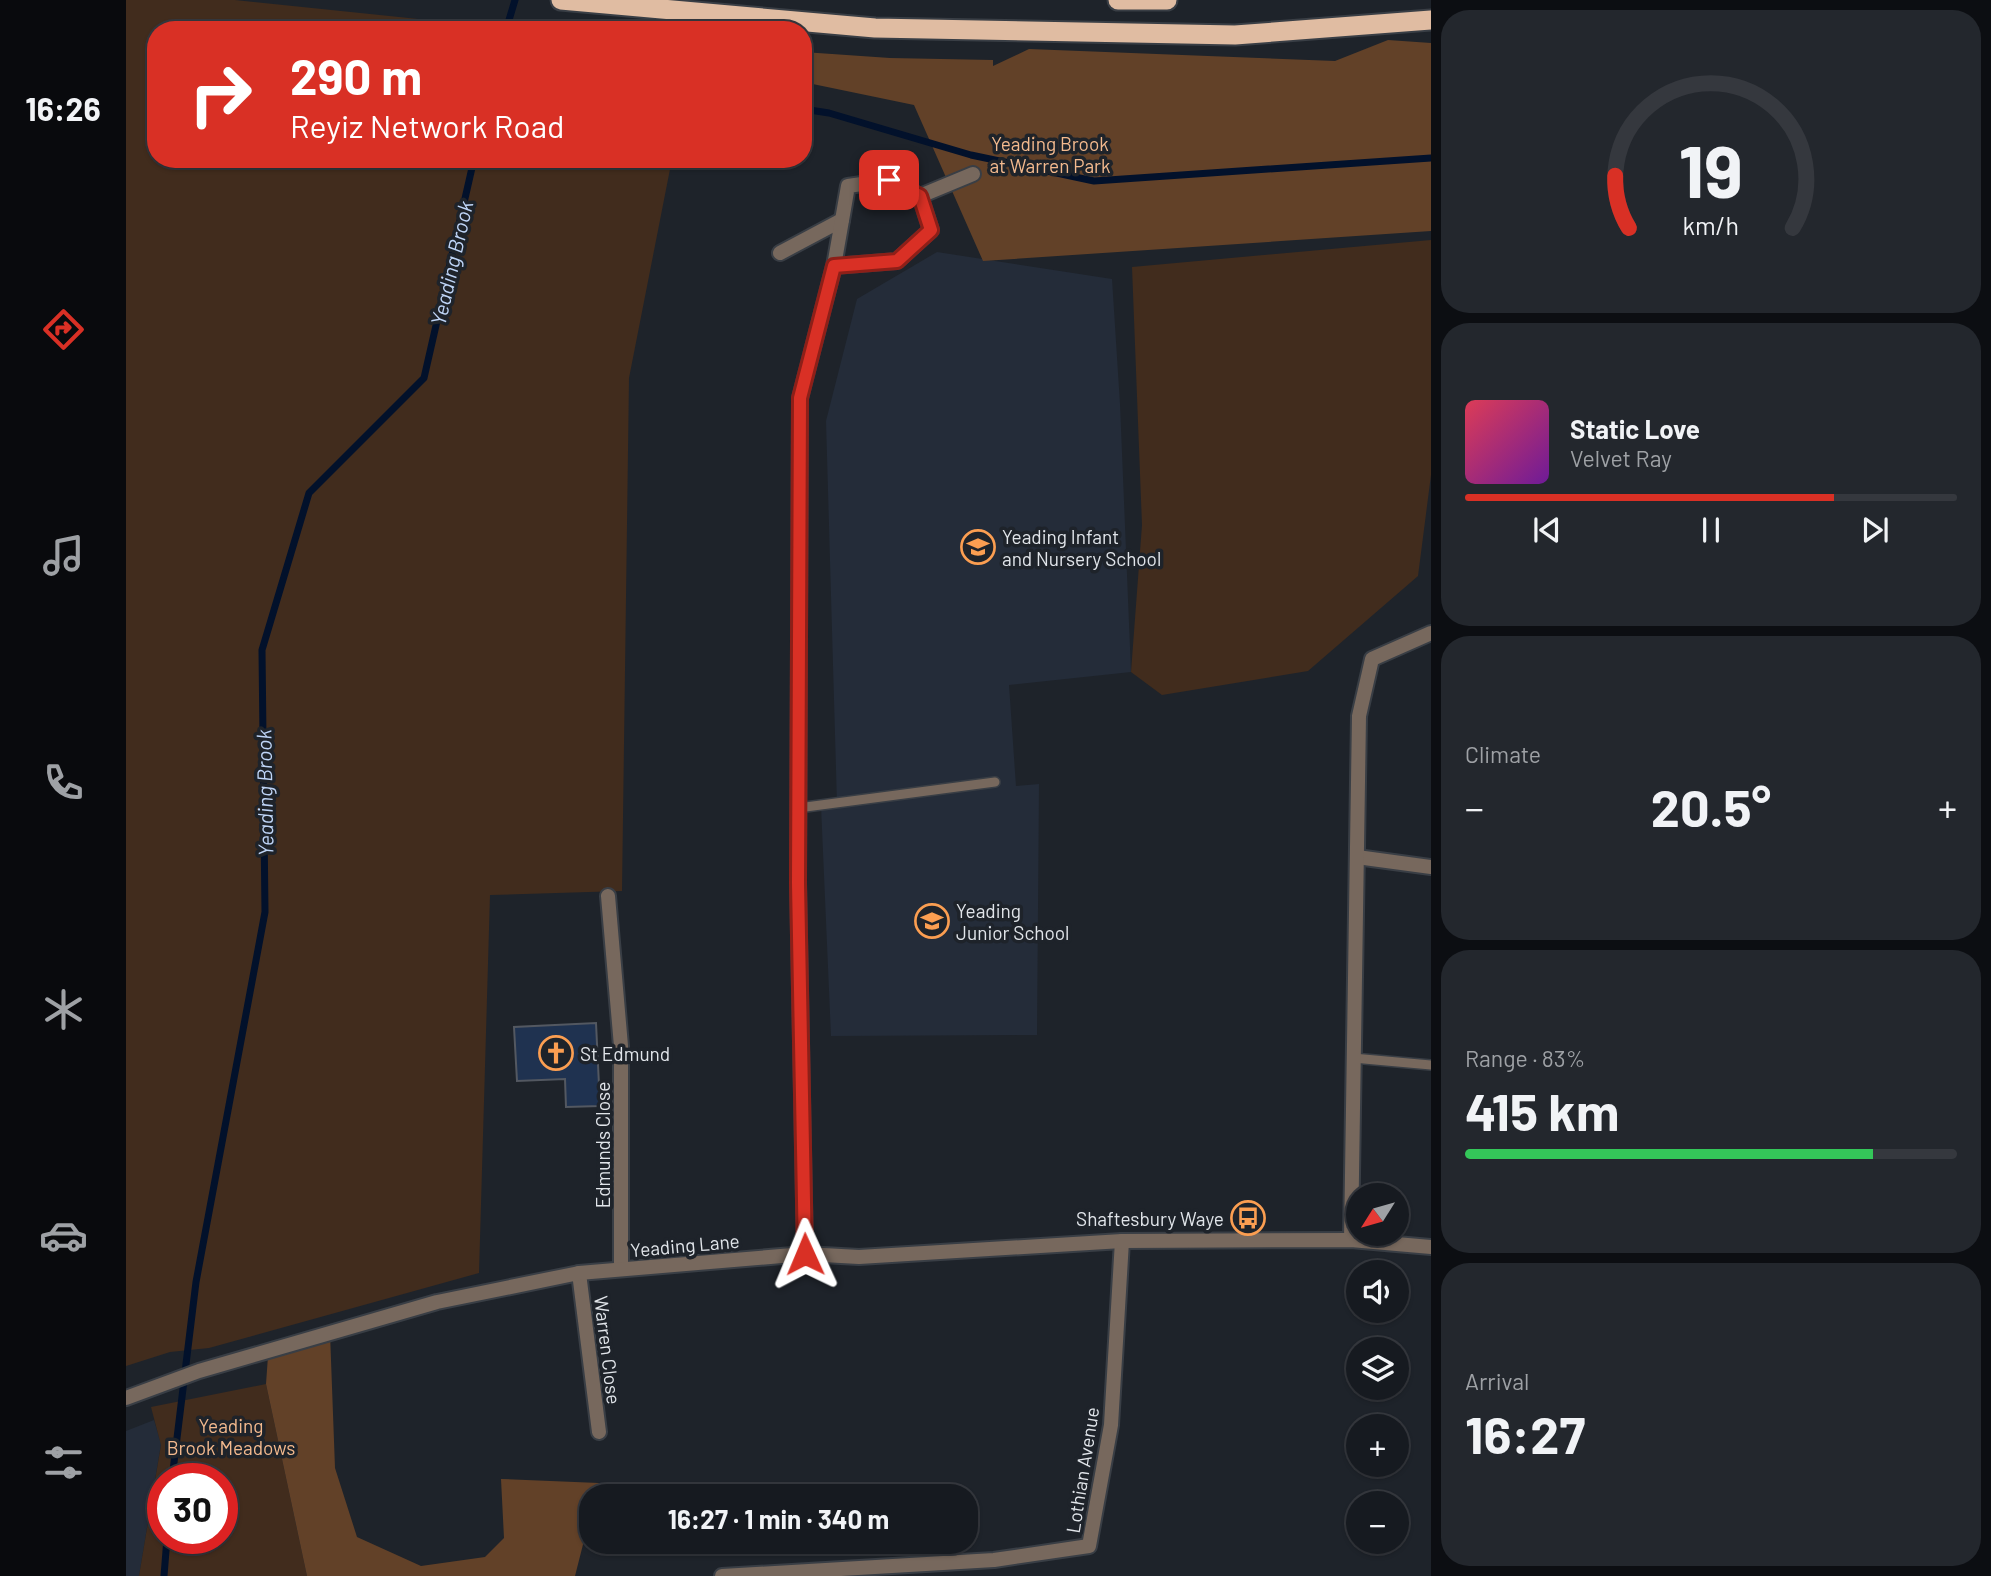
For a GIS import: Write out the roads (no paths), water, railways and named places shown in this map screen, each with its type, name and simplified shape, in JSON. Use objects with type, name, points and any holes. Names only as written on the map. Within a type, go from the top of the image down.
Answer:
[{"type":"highway","points":[[563,0],[799,21]]},
{"type":"highway","points":[[1118,0],[1167,0]]},
{"type":"highway","points":[[812,22],[889,29],[1235,35],[1431,20]]},
{"type":"street","points":[[920,196],[974,174]]},
{"type":"street","points":[[805,1254],[798,808],[800,398],[834,266],[848,186],[889,180],[920,196],[931,230],[897,261],[834,266]]},
{"type":"street","points":[[780,253],[842,220]]},
{"type":"street","points":[[1352,1183],[1359,716],[1372,659],[1431,633]]},
{"type":"street","points":[[1357,857],[1431,867]]},
{"type":"street","name":"Edmunds Close","points":[[608,896],[621,1046],[621,1269]]},
{"type":"street","name":"Yeading Lane","points":[[126,1398],[199,1371],[437,1302],[579,1273],[805,1254],[859,1257],[1122,1241],[1346,1240]]},
{"type":"street","name":"Lothian Avenue","points":[[722,1576],[994,1560],[1089,1546],[1111,1425],[1122,1241]]},
{"type":"street","name":"Yeading Lane","points":[[1409,1245],[1431,1247]]},
{"type":"street","name":"Warren Close","points":[[579,1273],[600,1432]]},
{"type":"street","points":[[993,1576],[994,1560]]},
{"type":"lane","points":[[798,808],[995,782]]},
{"type":"lane","points":[[1353,1058],[1431,1065]]},
{"type":"waterway","name":"Yeading Brook","points":[[509,21],[515,0]]},
{"type":"waterway","points":[[812,110],[971,155],[1094,181],[1431,158]]},
{"type":"waterway","name":"Yeading Brook","points":[[174,1463],[196,1282],[265,912],[262,650],[309,493],[424,378],[472,168]]},
{"type":"waterway","name":"Yeading Brook","points":[[164,1576],[166,1554]]},
{"type":"place","name":"Yeading Infant and Nursery School","points":[[978,547]]},
{"type":"place","name":"Yeading Junior School","points":[[932,921]]},
{"type":"place","name":"St Edmund","points":[[556,1053]]},
{"type":"place","name":"Shaftesbury Waye","points":[[1248,1218]]},
{"type":"park label","name":"Yeading Brook at Warren Park","points":[[1050,154]]},
{"type":"park label","name":"Yeading Brook Meadows","points":[[231,1436]]}]
